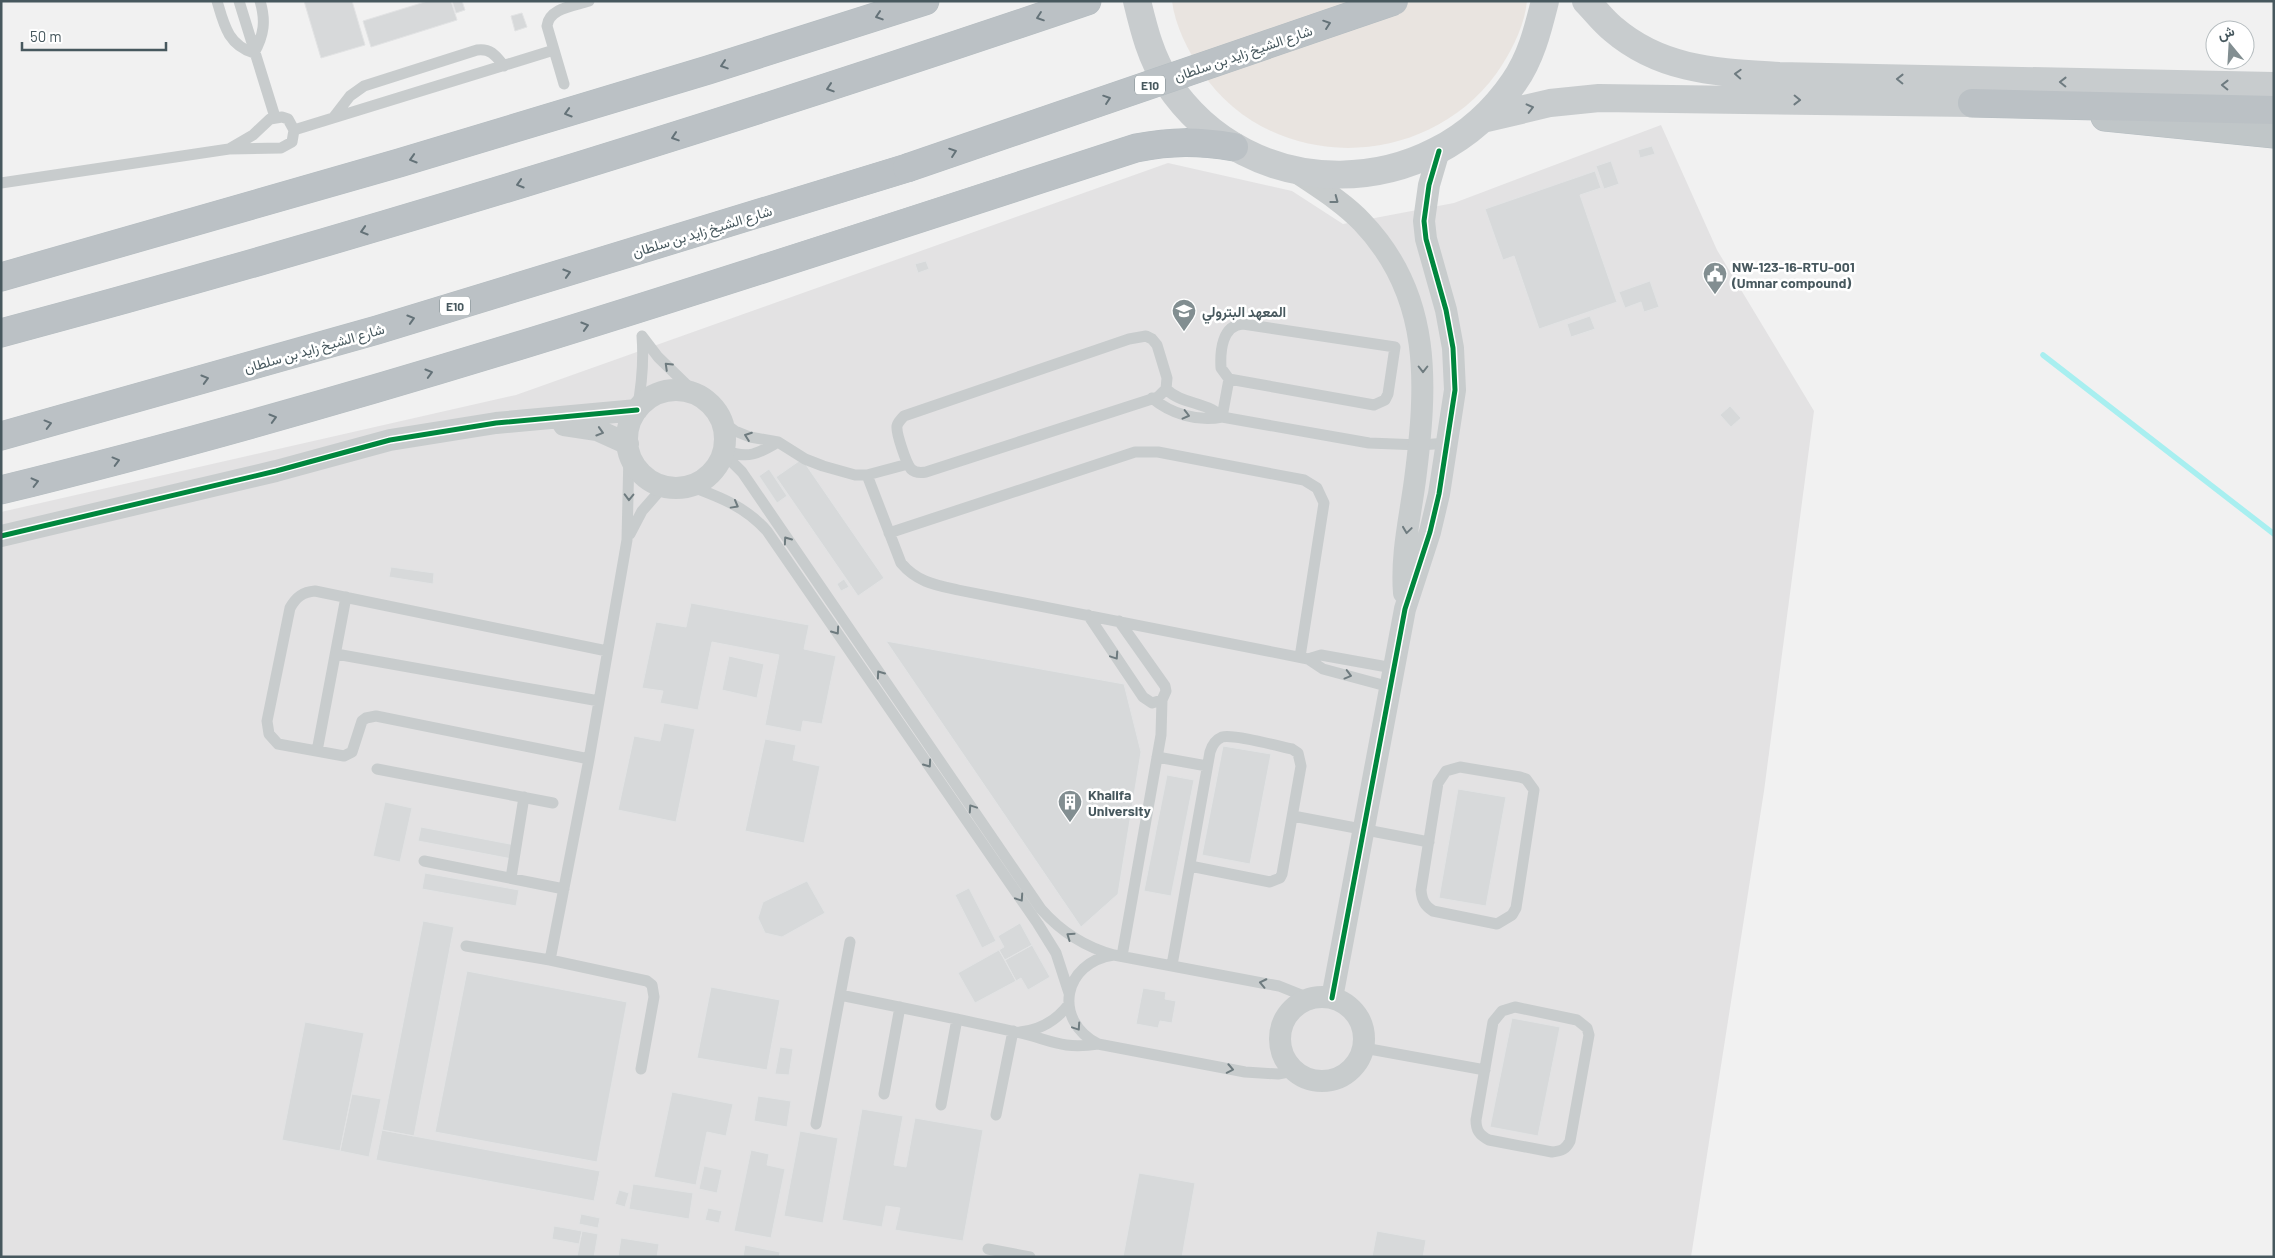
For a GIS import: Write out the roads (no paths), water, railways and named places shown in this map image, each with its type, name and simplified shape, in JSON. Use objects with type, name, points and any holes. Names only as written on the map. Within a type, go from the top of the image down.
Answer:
[{"type":"highway","points":[[1,277],[399,164],[708,70],[925,1]]},
{"type":"highway","points":[[1,333],[368,230],[651,144],[876,73],[1086,1]]},
{"type":"highway","name":"شارع الشيخ زايد بن سلطان","points":[[1,436],[377,330],[907,168],[1394,1]]},
{"type":"highway","points":[[1972,103],[2274,110]]},
{"type":"highway","points":[[1972,103],[2274,134]]},
{"type":"highway","points":[[1,490],[175,445],[469,362],[732,281],[1136,148],[1169,142],[1203,142],[1234,147]]},
{"type":"main road","points":[[1137,1],[1146,41],[1167,82],[1197,118],[1234,147],[1266,162],[1296,172],[1347,176],[1393,169],[1439,151],[1460,138],[1483,119],[1514,82],[1536,38],[1545,1]]},
{"type":"main road","points":[[1586,1],[1613,29],[1653,56],[1711,72],[1779,76],[2274,86]]},
{"type":"main road","points":[[1483,119],[1550,103],[1599,98],[1972,103]]},
{"type":"street","points":[[1332,998],[1405,609],[1430,532],[1448,443],[1455,390],[1454,348],[1446,310],[1426,239],[1424,221],[1429,185],[1439,151]]},
{"type":"street","points":[[1296,172],[1336,200],[1362,222],[1383,248],[1401,276],[1410,298],[1421,342],[1423,367],[1420,445],[1404,550],[1405,609]]},
{"type":"street","points":[[684,391],[696,394],[716,410],[722,421],[725,436],[724,452],[711,474],[690,486],[663,487],[642,474],[634,464],[628,448],[630,423],[637,410],[646,400],[658,394],[684,391]]},
{"type":"street","points":[[1,536],[276,470],[390,440],[496,423],[637,410]]},
{"type":"street","points":[[536,420],[597,430],[628,448]]},
{"type":"street","points":[[1320,996],[1332,998],[1342,1002],[1358,1016],[1364,1032],[1364,1048],[1359,1060],[1351,1070],[1341,1077],[1329,1081],[1316,1081],[1304,1078],[1294,1071],[1285,1060],[1280,1046],[1280,1031],[1285,1017],[1308,998],[1320,996]]},
{"type":"lane","points":[[217,1],[229,37],[240,47],[254,53]]},
{"type":"lane","points":[[239,1],[275,117]]},
{"type":"lane","points":[[254,53],[261,40],[264,26],[260,1]]},
{"type":"lane","points":[[564,84],[547,26],[550,16],[558,11],[589,1]]},
{"type":"lane","points":[[333,118],[350,96],[364,86],[477,50],[491,51],[504,66]]},
{"type":"lane","points":[[294,130],[554,50]]},
{"type":"lane","points":[[1,183],[229,149],[281,148],[292,142],[294,130],[288,120],[275,117],[270,119],[253,135],[229,149]]},
{"type":"lane","points":[[1395,347],[1388,394],[1385,400],[1374,405],[1229,379],[1223,374],[1220,361],[1226,333],[1232,326],[1238,324],[1395,347],[1421,342]]},
{"type":"lane","points":[[637,410],[642,387],[644,361],[642,336],[658,357],[696,394]]},
{"type":"lane","points":[[1146,336],[1157,345],[1167,378],[1166,389],[1158,397],[1152,398],[926,472],[918,473],[912,470],[908,464],[897,432],[897,426],[904,416],[1129,339],[1146,336]]},
{"type":"lane","points":[[1222,417],[1229,379]]},
{"type":"lane","points":[[1166,389],[1177,398],[1211,407],[1222,417]]},
{"type":"lane","points":[[1152,398],[1166,409],[1204,419],[1222,417],[1369,444],[1420,445],[1448,443]]},
{"type":"lane","points":[[722,421],[750,437],[778,442],[805,459],[855,475],[867,475],[908,464]]},
{"type":"lane","points":[[724,452],[748,456],[778,442]]},
{"type":"lane","points":[[550,960],[589,759],[627,540],[628,448]]},
{"type":"lane","points":[[724,452],[737,465],[1041,909],[1065,933],[1078,942],[1096,950],[1118,956],[1279,986],[1308,998]]},
{"type":"lane","points":[[889,533],[1135,452],[1158,452],[1304,480],[1317,488],[1324,503],[1304,658]]},
{"type":"lane","points":[[867,475],[902,563],[910,573],[920,580],[932,584],[1304,658],[1321,656],[1392,678]]},
{"type":"lane","points":[[690,486],[730,501],[743,509],[767,531],[1038,924],[1058,959],[1069,999],[1070,1014],[1081,1033],[1098,1044]]},
{"type":"lane","points":[[627,540],[642,511],[663,487]]},
{"type":"lane","points":[[589,759],[376,716],[366,718],[360,725],[354,749],[350,754],[344,756],[278,744],[269,734],[267,721],[290,608],[294,601],[307,592],[315,591],[346,597],[607,651]]},
{"type":"lane","points":[[317,751],[346,597]]},
{"type":"lane","points":[[1088,615],[1143,697],[1152,703],[1162,700]]},
{"type":"lane","points":[[1118,956],[1157,757],[1162,723],[1162,700],[1166,691],[1165,686],[1119,621]]},
{"type":"lane","points":[[336,654],[599,701]]},
{"type":"lane","points":[[1304,658],[1323,669],[1392,678]]},
{"type":"lane","points":[[1172,965],[1207,766],[1212,745],[1224,737],[1292,750],[1301,759],[1301,766],[1282,874],[1275,881],[1270,882],[1190,866]]},
{"type":"lane","points":[[1157,757],[1207,766]]},
{"type":"lane","points":[[1460,767],[1520,777],[1531,784],[1533,796],[1516,908],[1512,916],[1505,921],[1497,924],[1488,923],[1433,911],[1426,906],[1422,899],[1421,890],[1429,842],[1438,783],[1446,771],[1460,767]]},
{"type":"lane","points":[[377,769],[553,803]]},
{"type":"lane","points":[[511,878],[524,797]]},
{"type":"lane","points":[[1293,816],[1429,842]]},
{"type":"lane","points":[[424,861],[564,889]]},
{"type":"lane","points":[[816,1124],[850,942]]},
{"type":"lane","points":[[466,946],[550,960],[641,979],[652,986],[654,997],[641,1068]]},
{"type":"lane","points":[[1016,1032],[1042,1027],[1061,1013],[1069,999],[1078,974],[1085,966],[1094,960],[1118,956]]},
{"type":"lane","points":[[840,995],[1016,1032],[1054,1044],[1069,1046],[1098,1044],[1245,1072],[1278,1074],[1294,1071]]},
{"type":"lane","points":[[884,1094],[900,1007]]},
{"type":"lane","points":[[1515,1007],[1576,1020],[1582,1023],[1589,1035],[1589,1041],[1570,1141],[1567,1147],[1560,1152],[1552,1152],[1489,1140],[1481,1136],[1476,1128],[1476,1120],[1484,1070],[1493,1022],[1502,1011],[1515,1007]]},
{"type":"lane","points":[[942,1105],[957,1019]]},
{"type":"lane","points":[[996,1115],[1016,1032]]},
{"type":"lane","points":[[1364,1048],[1484,1070]]},
{"type":"lane","points":[[988,1249],[1030,1257]]},
{"type":"waterway","points":[[2043,355],[2274,534]]},
{"type":"place","name":"NW-123-16-RTU-001 (Umnar compound)","points":[[1715,295]]},
{"type":"place","name":"المعهد البترولي","points":[[1184,332]]},
{"type":"place","name":"Khalifa University","points":[[1070,823]]}]
